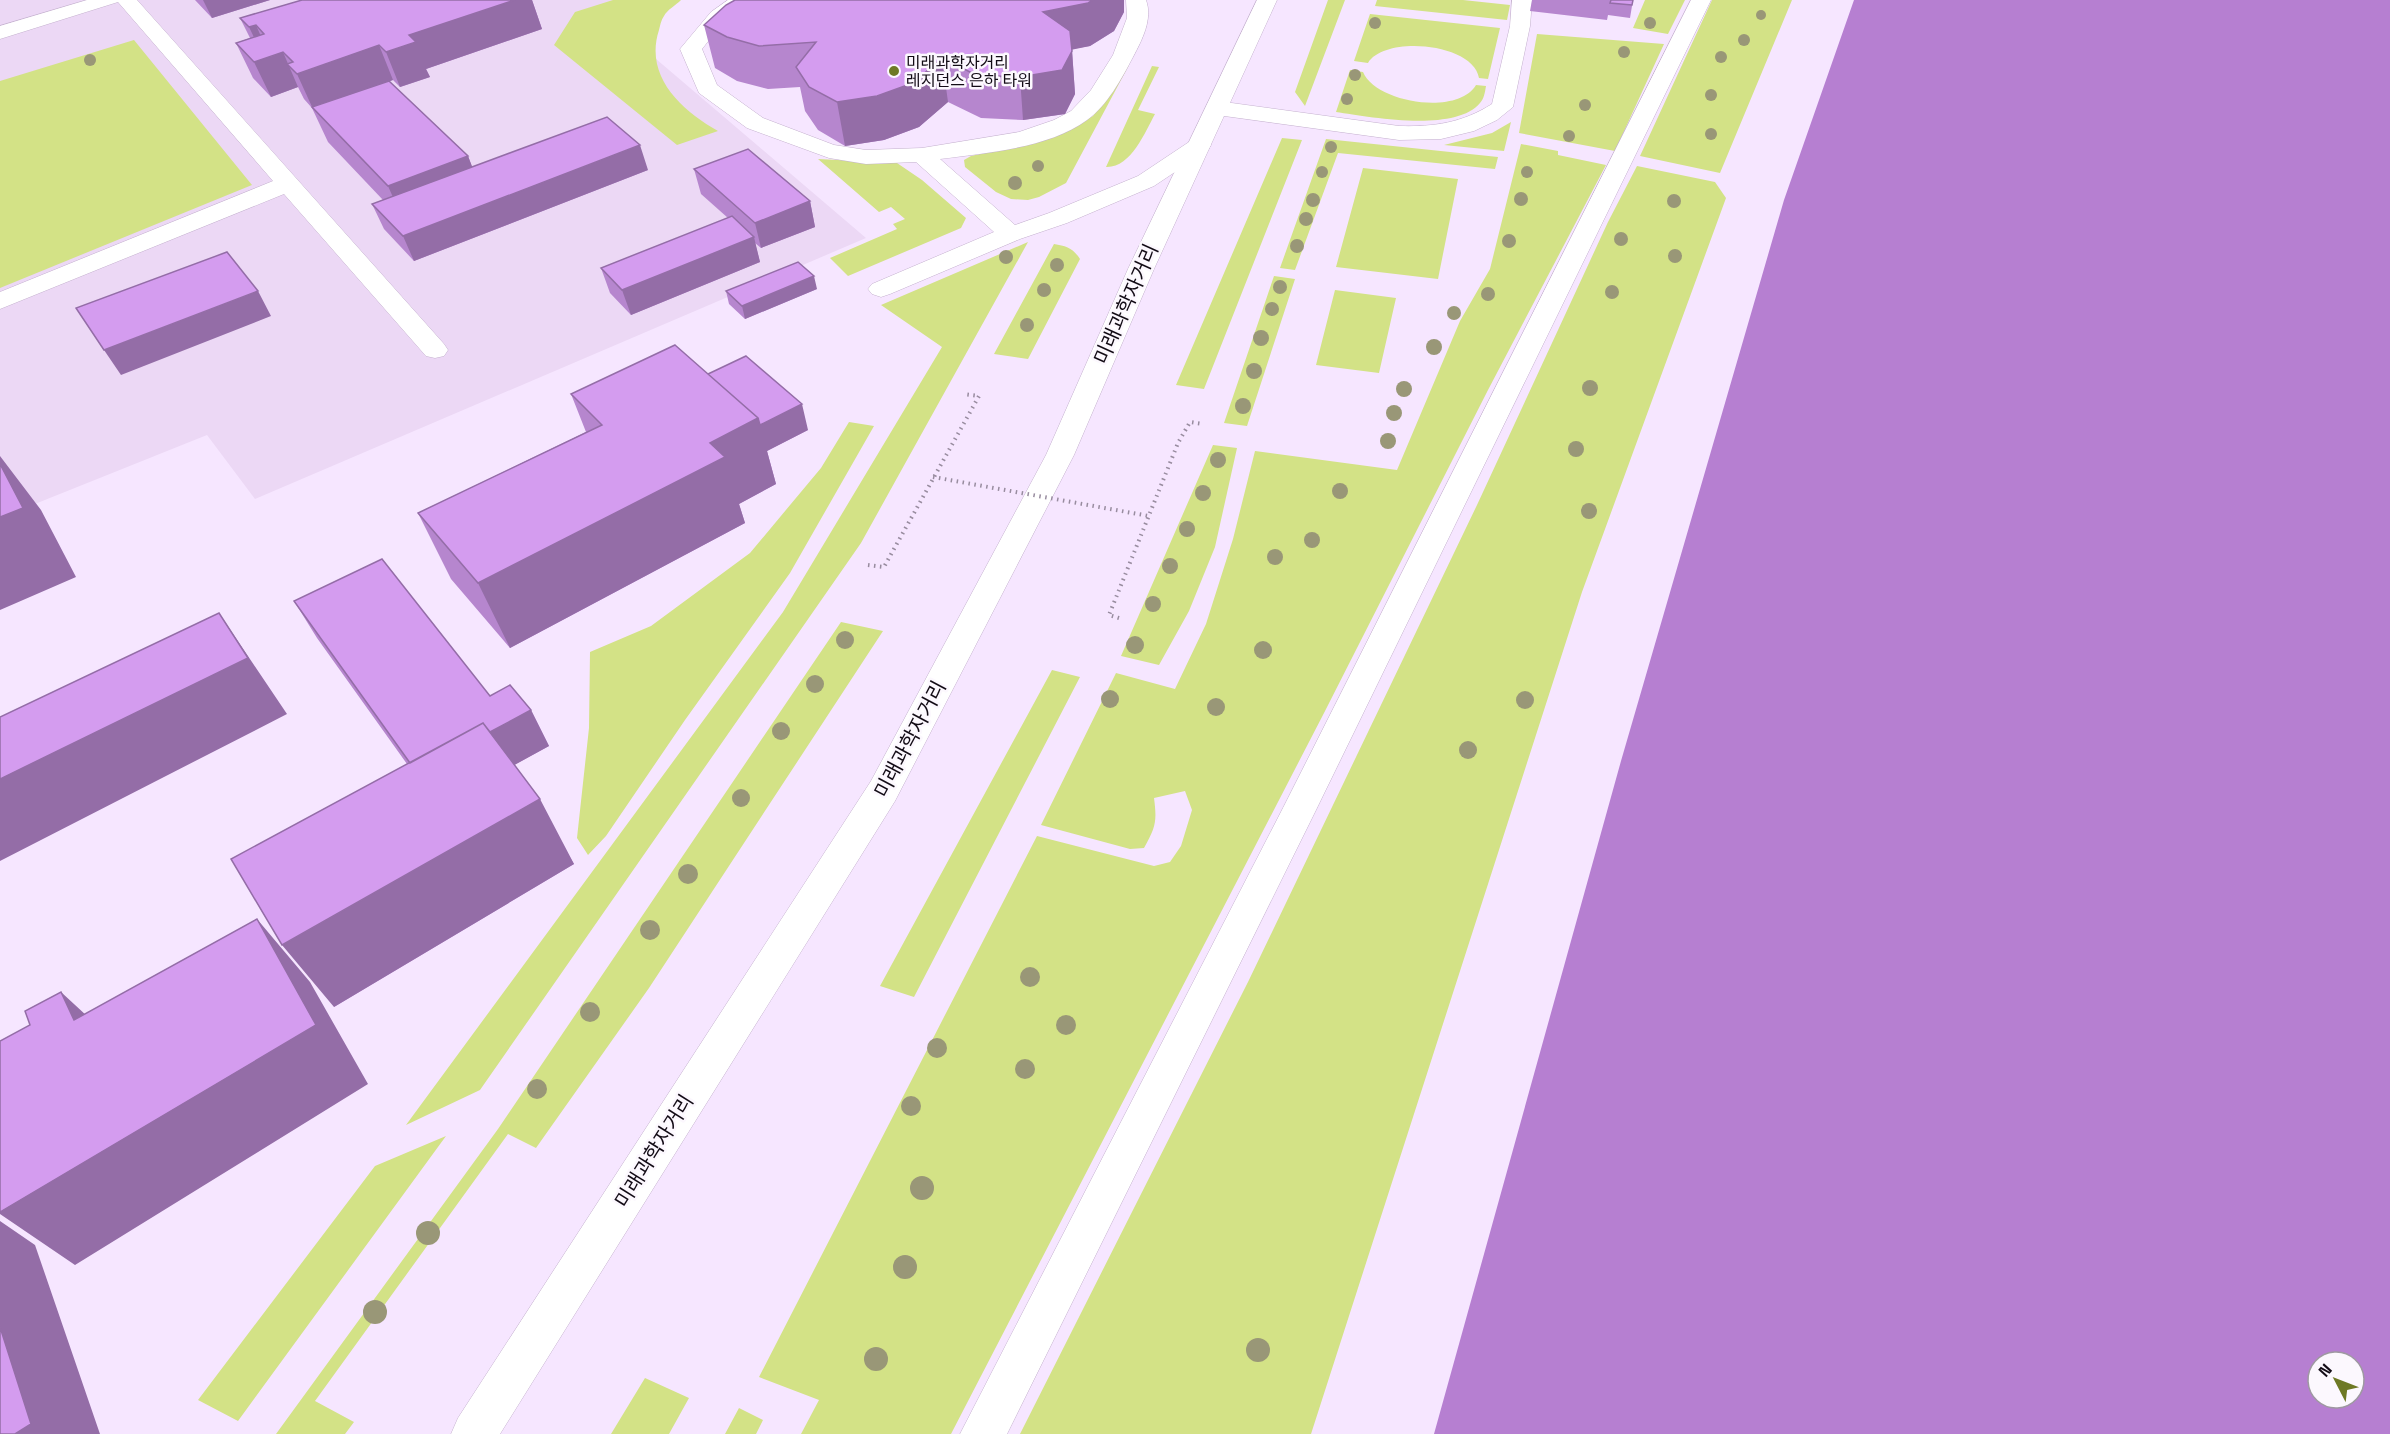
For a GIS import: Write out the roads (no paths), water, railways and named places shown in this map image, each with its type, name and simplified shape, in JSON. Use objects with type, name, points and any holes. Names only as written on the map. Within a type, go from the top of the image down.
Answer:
[{"type":"street","points":[[0,33],[109,0]]},
{"type":"street","points":[[126,0],[290,183],[435,350]]},
{"type":"street","points":[[742,0],[718,16],[691,49],[707,88],[755,123],[829,151],[866,157],[922,155],[1015,140],[1052,128],[1080,115],[1123,58],[1136,26],[1139,7],[1136,0]]},
{"type":"street","name":"미래과학자거리","points":[[474,1434],[883,791],[1060,455],[1141,269],[1267,0]]},
{"type":"street","points":[[1216,108],[1409,134],[1441,133],[1481,122],[1502,106],[1520,26],[1522,0]]},
{"type":"street","points":[[983,1434],[1289,831],[1701,0]]},
{"type":"street","points":[[881,289],[1011,234],[1058,218],[1146,181],[1200,145]]},
{"type":"street","points":[[922,155],[1011,234]]},
{"type":"street","points":[[0,301],[290,183]]},
{"type":"place","name":"미래과학자거리 레지던스 은하 타워","points":[[894,71]]}]
